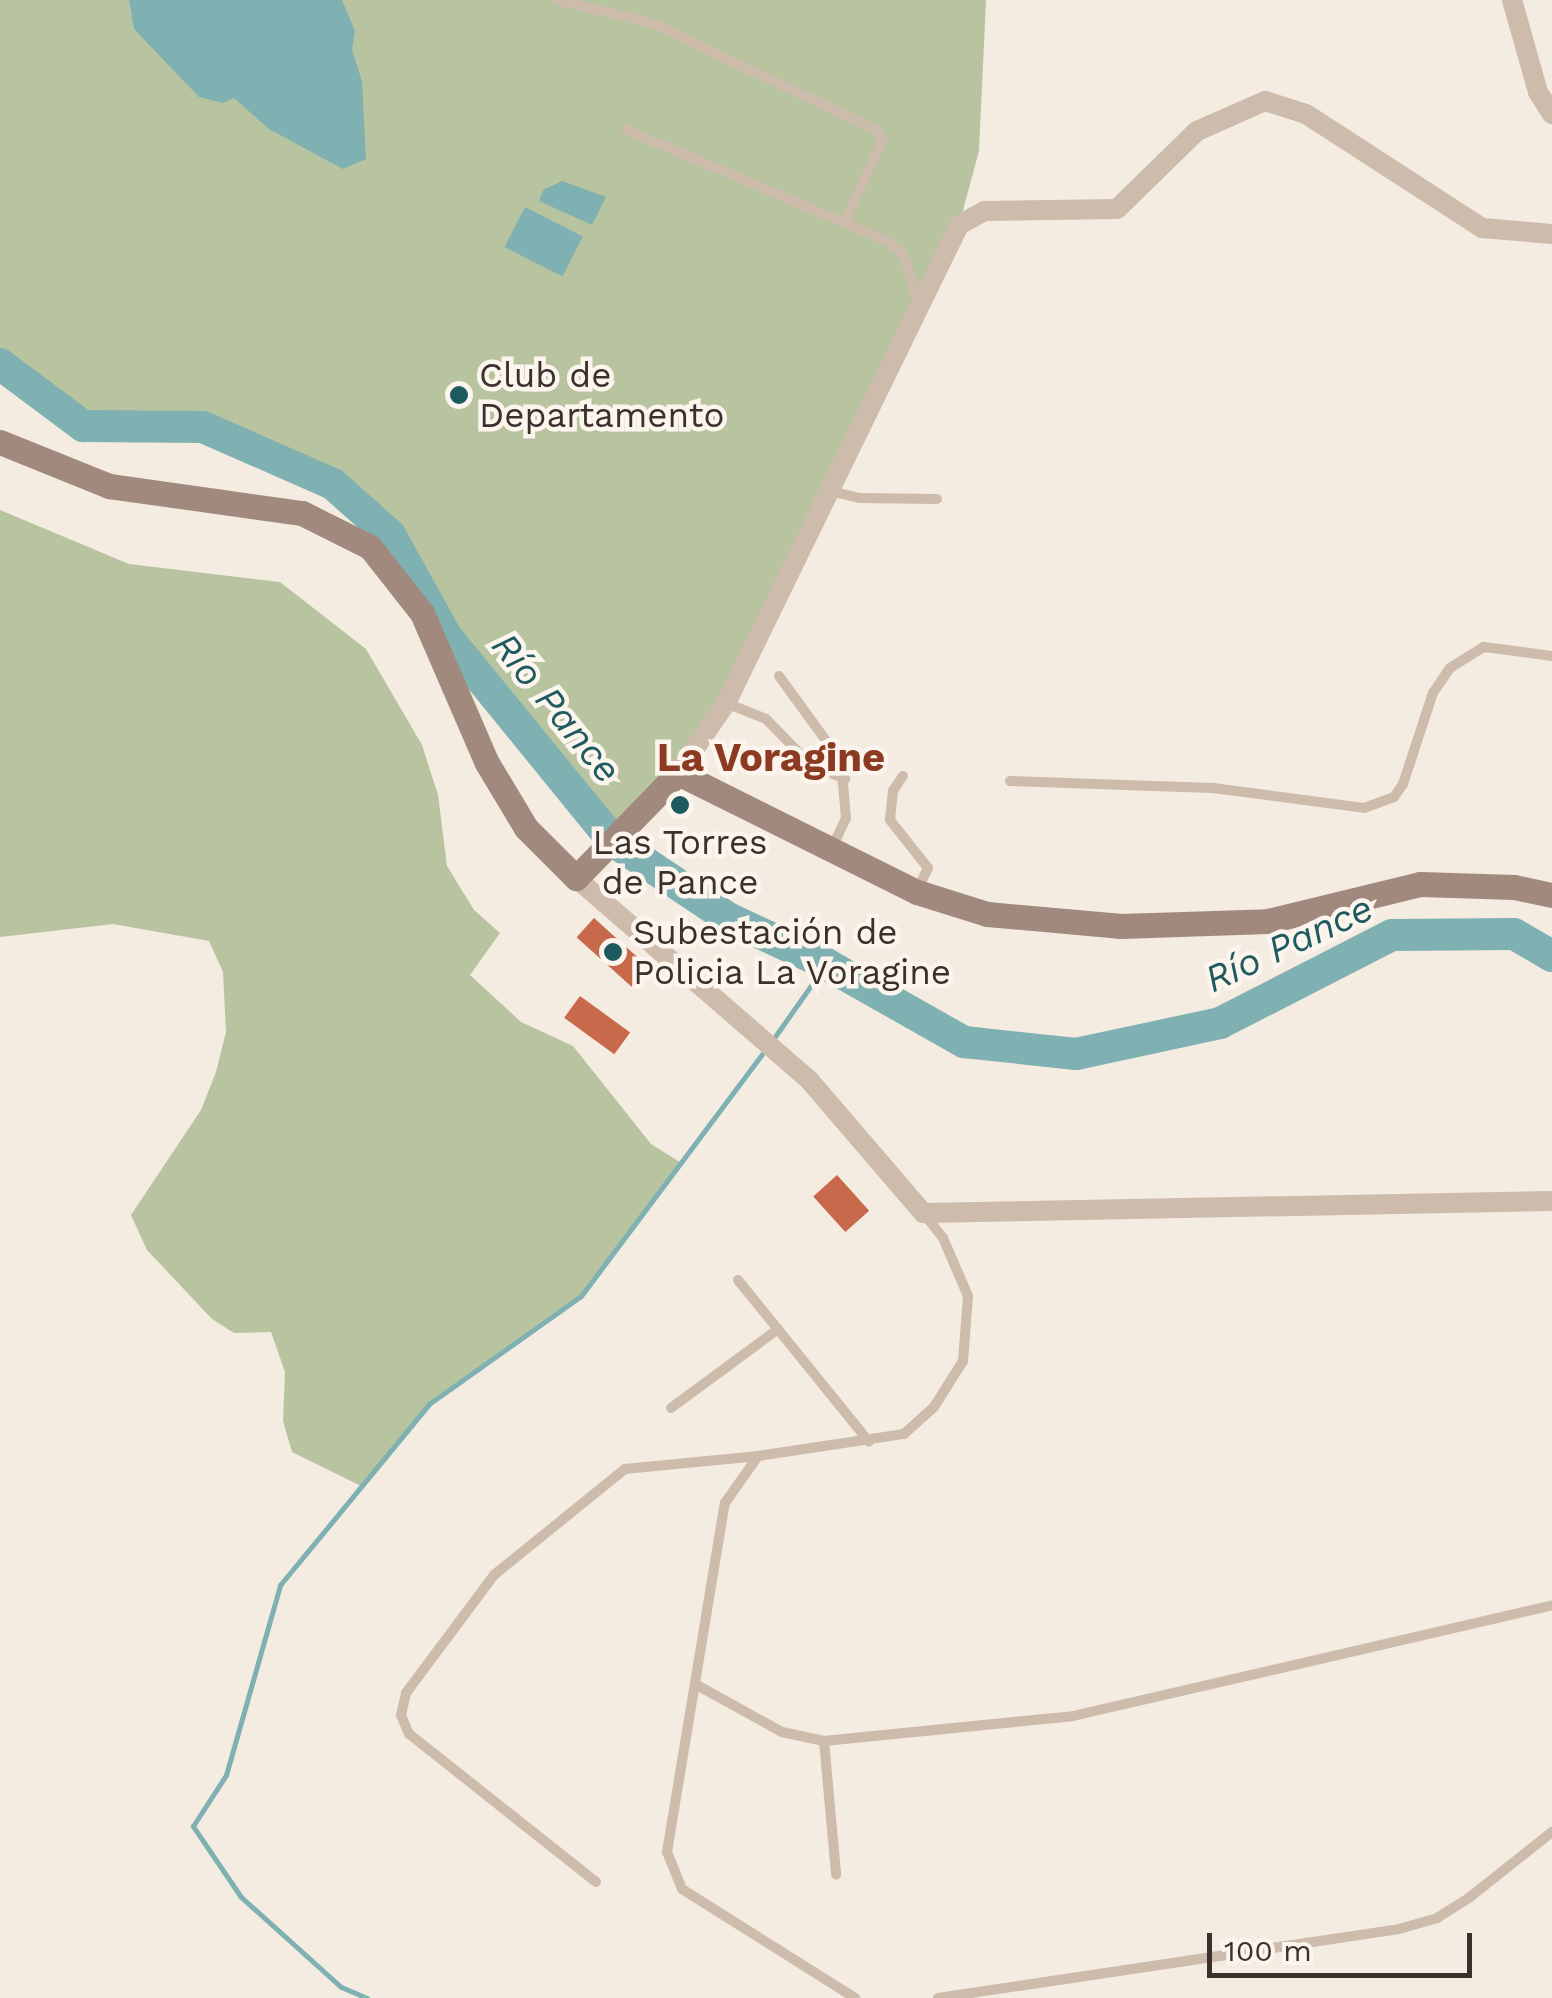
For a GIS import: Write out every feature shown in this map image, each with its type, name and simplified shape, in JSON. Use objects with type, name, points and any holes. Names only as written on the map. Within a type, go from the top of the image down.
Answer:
[{"type":"street","points":[[1512,0],[1538,92],[1552,114]]},
{"type":"street","points":[[584,872],[633,815],[678,773],[726,703],[959,225],[984,211],[1117,209],[1197,131],[1265,101],[1306,114],[1482,228],[1552,234]]},
{"type":"street","points":[[0,442],[108,486],[302,513],[370,547],[422,613],[486,764],[526,828],[584,872],[810,1081],[923,1213],[1552,1201]]},
{"type":"street","points":[[678,773],[916,892],[987,914],[1121,926],[1268,920],[1420,884],[1514,886],[1552,895]]},
{"type":"lane","points":[[556,0],[652,23],[876,130],[882,140],[845,220]]},
{"type":"lane","points":[[627,130],[845,220],[904,256],[919,306]]},
{"type":"lane","points":[[829,490],[859,498],[937,498]]},
{"type":"lane","points":[[1010,781],[1212,788],[1364,808],[1394,797],[1404,784],[1432,692],[1450,668],[1484,648],[1552,656]]},
{"type":"lane","points":[[779,676],[815,720],[844,778],[846,818],[830,850]]},
{"type":"lane","points":[[726,703],[766,718],[811,765],[832,779],[844,778]]},
{"type":"lane","points":[[902,776],[893,792],[890,820],[928,868],[916,892]]},
{"type":"lane","points":[[596,1882],[409,1734],[401,1715],[406,1693],[494,1575],[626,1469],[869,1442],[904,1434],[934,1407],[963,1361],[968,1296],[944,1238],[923,1213]]},
{"type":"lane","points":[[738,1280],[869,1442]]},
{"type":"lane","points":[[672,1408],[778,1328]]},
{"type":"lane","points":[[758,1456],[717,1525],[667,1852],[671,1873],[682,1888],[855,1998]]},
{"type":"lane","points":[[695,1684],[782,1732],[824,1741],[1073,1716],[1552,1605]]},
{"type":"lane","points":[[824,1741],[836,1874]]},
{"type":"lane","points":[[938,1998],[1399,1929],[1437,1918],[1552,1832]]},
{"type":"green space","name":"Club de Departamento","points":[[0,0],[986,0],[979,151],[959,225],[726,703],[613,841],[446,636],[390,535],[333,484],[203,427],[83,426],[0,364]]},
{"type":"green space","points":[[0,510],[129,564],[280,582],[366,649],[422,745],[438,795],[447,866],[474,910],[500,933],[470,975],[521,1022],[573,1046],[651,1144],[683,1164],[581,1296],[429,1404],[361,1486],[292,1452],[283,1421],[285,1372],[271,1332],[234,1333],[212,1319],[147,1250],[131,1215],[201,1110],[216,1072],[226,1032],[223,972],[209,941],[113,924],[0,937]]},
{"type":"water","points":[[129,0],[342,0],[355,31],[352,50],[362,81],[366,159],[343,169],[269,129],[234,98],[223,103],[199,97],[134,29]]},
{"type":"water","points":[[562,181],[606,197],[592,225],[539,201],[543,190]]},
{"type":"water","points":[[525,207],[583,237],[562,277],[505,247]]},
{"type":"building","name":"Subestación de Policia La Voragine","points":[[594,918],[649,968],[632,987],[577,937]]},
{"type":"building","points":[[580,996],[630,1032],[614,1054],[564,1018]]},
{"type":"building","points":[[837,1175],[869,1211],[845,1232],[813,1196]]},
{"type":"waterway","name":"Río Pance","points":[[0,364],[83,426],[203,427],[333,484],[390,535],[446,636],[613,841],[728,918],[826,964],[964,1042],[1076,1054],[1220,1023],[1392,935],[1514,934],[1552,956]]},
{"type":"waterway","points":[[774,1038],[826,964]]},
{"type":"waterway","points":[[367,1998],[341,1987],[241,1897],[193,1826],[226,1775],[280,1585],[429,1404],[581,1296],[762,1054]]},
{"type":"place","name":"Club de Departamento","points":[[459,395]]},
{"type":"place","name":"Las Torres de Pance","points":[[680,805]]},
{"type":"place","name":"Subestación de Policia La Voragine","points":[[613,952]]},
{"type":"district","name":"La Voragine","points":[[771,758]]}]
